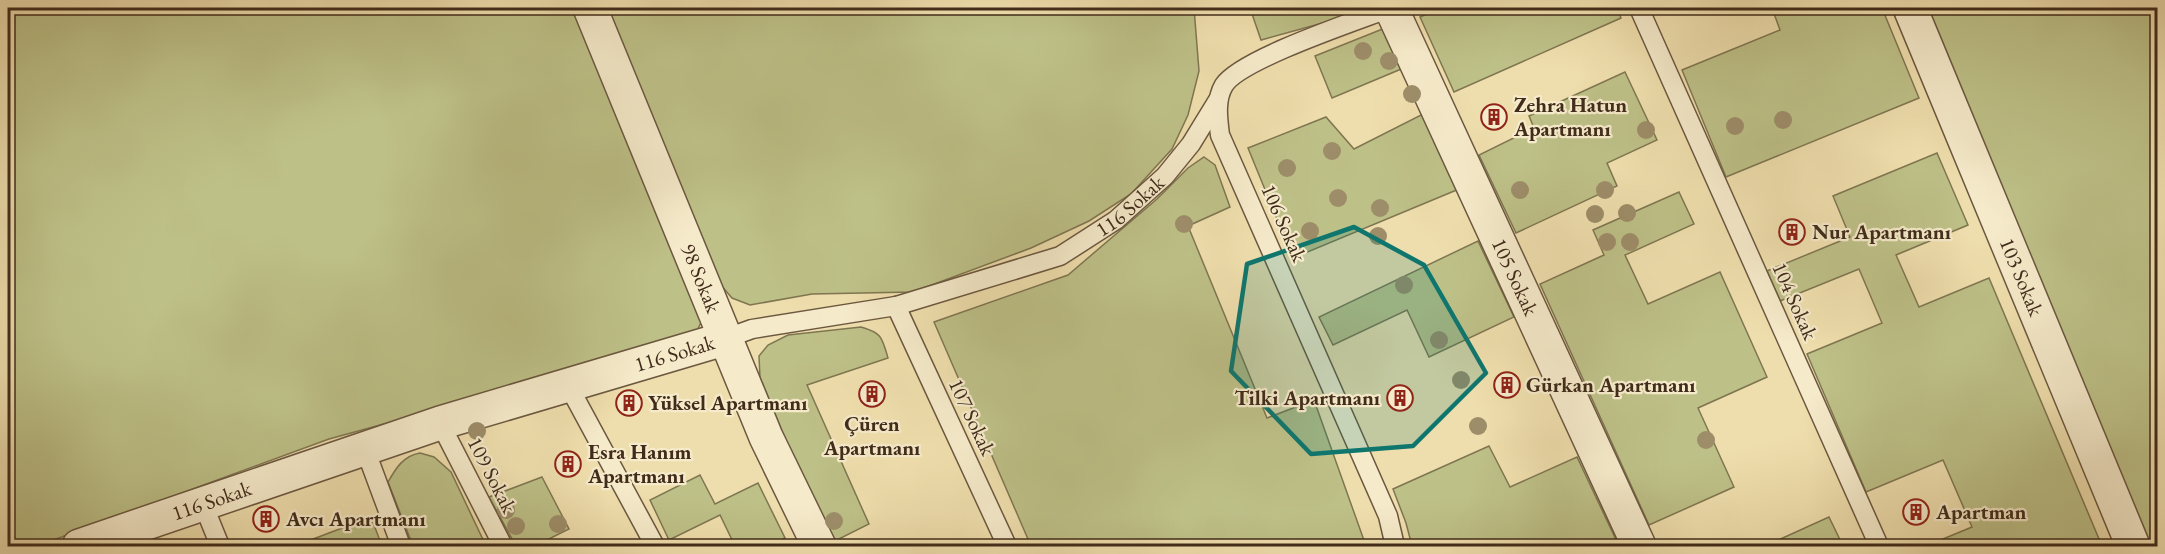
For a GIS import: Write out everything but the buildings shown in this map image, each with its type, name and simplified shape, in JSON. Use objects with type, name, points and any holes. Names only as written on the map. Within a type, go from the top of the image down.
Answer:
[{"type":"street","name":"98 Sokak","points":[[590,8],[766,437],[819,546]]},
{"type":"street","name":"105 Sokak","points":[[1390,8],[1639,546]]},
{"type":"street","name":"103 Sokak","points":[[1910,8],[2133,546]]},
{"type":"street","name":"116 Sokak","points":[[79,546],[440,423],[727,338]]},
{"type":"lane","points":[[1219,99],[1223,87],[1231,77],[1253,63],[1390,8]]},
{"type":"lane","name":"104 Sokak","points":[[1640,8],[1880,546]]},
{"type":"lane","name":"116 Sokak","points":[[727,338],[752,329],[896,306],[1060,256],[1116,220],[1165,176],[1191,144],[1219,99]]},
{"type":"lane","name":"106 Sokak","points":[[1219,99],[1220,135],[1388,516],[1395,546]]},
{"type":"lane","name":"107 Sokak","points":[[896,306],[1006,546]]},
{"type":"lane","points":[[568,385],[655,546]]},
{"type":"lane","name":"109 Sokak","points":[[440,423],[503,546]]},
{"type":"lane","points":[[364,449],[401,546]]},
{"type":"lane","points":[[203,504],[220,546]]},
{"type":"highlighted area","points":[[1354,227],[1424,265],[1486,373],[1413,446],[1311,454],[1231,371],[1247,264]]},
{"type":"green space","points":[[8,8],[581,8],[706,313],[692,340],[329,439],[37,546],[8,546]]},
{"type":"green space","points":[[606,8],[1194,8],[1199,71],[1188,115],[1172,149],[1131,194],[1089,221],[1031,248],[913,292],[812,294],[750,305],[732,298],[720,284]]},
{"type":"green space","points":[[1250,8],[1369,8],[1366,11],[1261,40]]},
{"type":"green space","points":[[1441,8],[1617,8],[1621,18],[1454,92],[1420,17]]},
{"type":"green space","points":[[1772,8],[1882,8],[1919,98],[1726,177],[1682,70],[1780,30]]},
{"type":"green space","points":[[1924,8],[2157,8],[2157,546],[2144,546]]},
{"type":"green space","points":[[1390,26],[1406,67],[1332,98],[1315,56]]},
{"type":"green space","points":[[1625,72],[1657,140],[1607,163],[1617,186],[1516,233],[1479,155],[1534,128],[1529,116]]},
{"type":"green space","points":[[1427,112],[1459,189],[1293,258],[1248,148],[1326,117],[1354,149]]},
{"type":"green space","points":[[1937,153],[1968,225],[1896,255],[1919,307],[1989,278],[2102,546],[1926,546],[1972,527],[1943,460],[1866,492],[1807,354],[1882,323],[1859,269],[1780,301],[1767,271],[1850,237],[1833,196]]},
{"type":"green space","points":[[1204,157],[1215,165],[1230,207],[1188,226],[1267,418],[1314,400],[1366,546],[1031,546],[934,322],[1068,275],[1157,199],[1188,168]]},
{"type":"green space","points":[[1679,192],[1694,224],[1625,255],[1648,304],[1720,272],[1767,377],[1698,408],[1734,487],[1649,525],[1540,284],[1604,255],[1593,230]]},
{"type":"green space","points":[[1478,241],[1514,317],[1429,357],[1407,310],[1333,345],[1319,317]]},
{"type":"green space","points":[[861,327],[873,331],[880,337],[888,358],[807,385],[869,524],[829,544],[760,378],[759,356],[768,345],[788,335]]},
{"type":"green space","points":[[1489,446],[1510,487],[1577,457],[1619,546],[1412,546],[1393,489]]},
{"type":"green space","points":[[420,453],[434,457],[451,472],[486,546],[413,546],[388,482],[397,467],[409,457]]},
{"type":"green space","points":[[700,475],[715,504],[758,483],[785,538],[767,546],[735,546],[720,515],[669,540],[650,500]]},
{"type":"green space","points":[[542,477],[569,529],[535,546],[516,546],[489,497]]},
{"type":"green space","points":[[371,517],[382,546],[310,546],[308,541]]},
{"type":"green space","points":[[1829,517],[1843,546],[1765,546]]},
{"type":"place","name":"Zehra Hatun Apartmanı","points":[[1494,117]]},
{"type":"place","name":"Nur Apartmanı","points":[[1792,232]]},
{"type":"place","name":"Gürkan Apartmanı","points":[[1507,385]]},
{"type":"place","name":"Çüren Apartmanı","points":[[872,394]]},
{"type":"place","name":"Tilki Apartmanı","points":[[1400,398]]},
{"type":"place","name":"Yüksel Apartmanı","points":[[629,403]]},
{"type":"place","name":"Esra Hanım Apartmanı","points":[[568,464]]},
{"type":"place","name":"Apartman","points":[[1916,512]]},
{"type":"place","name":"Avcı Apartmanı","points":[[266,519]]}]
